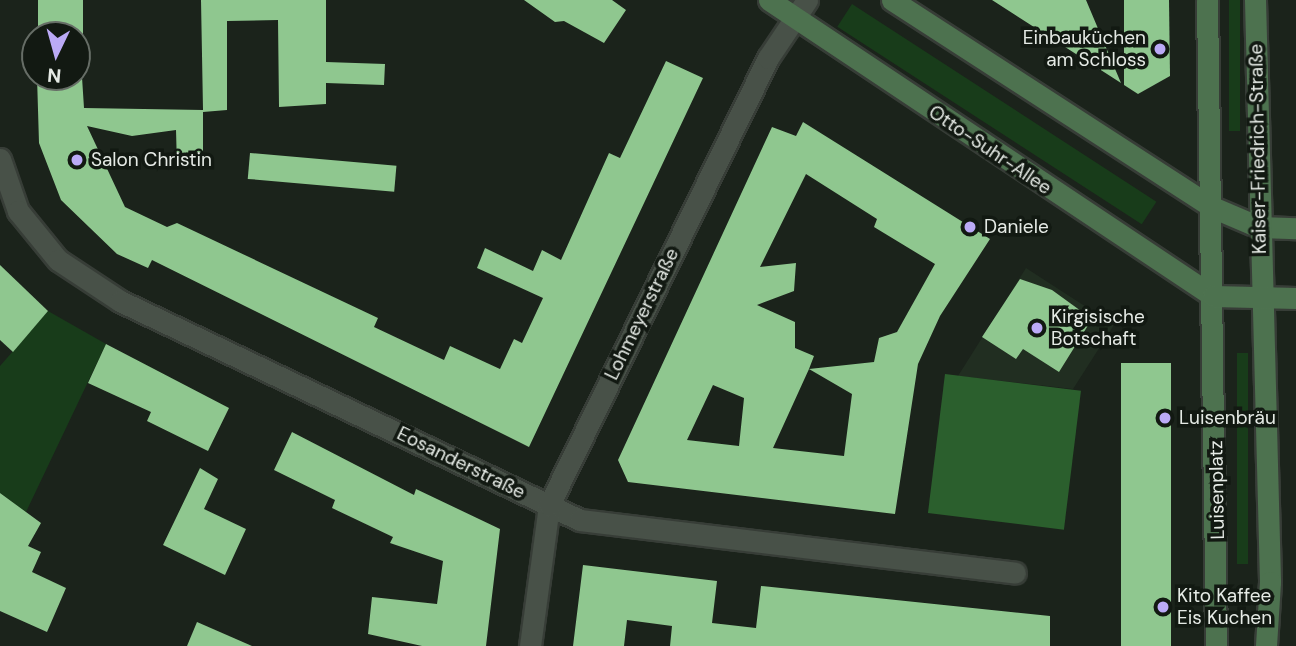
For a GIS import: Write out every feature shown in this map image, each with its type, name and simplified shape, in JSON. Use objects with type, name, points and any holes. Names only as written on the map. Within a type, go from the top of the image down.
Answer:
[{"type":"main road","name":"Otto-Suhr-Allee","points":[[769,0],[801,8],[1213,296]]},
{"type":"main road","points":[[892,0],[1212,207],[1259,227],[1296,228]]},
{"type":"main road","points":[[1207,0],[1212,207]]},
{"type":"main road","name":"Kaiser-Friedrich-Straße","points":[[1255,0],[1263,298]]},
{"type":"main road","name":"Luisenplatz","points":[[1212,207],[1216,646]]},
{"type":"main road","points":[[1213,296],[1296,298]]},
{"type":"main road","points":[[1263,298],[1266,646]]},
{"type":"street","name":"Lohmeyerstraße","points":[[530,646],[548,505],[768,58],[801,8]]},
{"type":"street","name":"Eosanderstraße","points":[[0,159],[18,211],[58,260],[120,301],[580,520],[1015,573]]},
{"type":"shaded area","points":[[1026,268],[1114,325],[1073,389],[958,376]]},
{"type":"green space","points":[[1229,0],[1240,0],[1240,131],[1229,131]]},
{"type":"green space","points":[[852,4],[1156,202],[1142,224],[837,27]]},
{"type":"green space","points":[[48,311],[106,344],[26,512],[0,493],[0,366]]},
{"type":"green space","points":[[1237,353],[1248,353],[1248,564],[1237,564]]},
{"type":"green space","points":[[945,374],[1081,391],[1064,530],[928,513]]},
{"type":"building","points":[[38,0],[83,0],[83,21],[38,21]]},
{"type":"building","points":[[201,0],[326,0],[326,62],[385,64],[384,85],[326,83],[326,104],[279,107],[278,20],[227,21],[227,110],[203,112],[203,153],[177,166],[176,130],[132,136],[87,126],[125,207],[167,227],[177,223],[378,318],[374,327],[444,360],[450,346],[500,369],[514,339],[522,343],[543,298],[477,268],[485,248],[533,271],[542,250],[561,260],[609,153],[620,158],[666,61],[703,78],[529,447],[152,260],[148,268],[117,254],[61,200],[39,143],[37,91],[83,91],[84,108],[203,110]]},
{"type":"building","points":[[524,0],[612,0],[626,10],[604,43],[564,21],[555,22]]},
{"type":"building","points":[[992,0],[1086,0],[1121,83],[1048,36]]},
{"type":"building","points":[[1124,0],[1169,0],[1170,76],[1138,94],[1124,85]]},
{"type":"building","points":[[803,122],[990,239],[940,316],[918,364],[895,514],[628,482],[618,460],[772,127],[796,136]],"holes":[[[806,174],[877,219],[874,227],[935,264],[897,332],[879,338],[874,362],[809,369],[814,356],[795,348],[795,322],[757,305],[794,291],[796,263],[760,267]],[[809,369],[852,394],[844,456],[773,448]],[[713,385],[744,398],[739,446],[687,440]]]},
{"type":"building","points":[[250,153],[396,166],[394,192],[248,179]]},
{"type":"building","points":[[0,265],[48,311],[13,352],[0,340]]},
{"type":"building","name":"Kirgisische Botschaft","points":[[1020,279],[1052,290],[1092,319],[1059,372],[1023,349],[1016,359],[982,337]]},
{"type":"building","points":[[106,344],[229,408],[208,451],[147,421],[151,412],[88,383]]},
{"type":"building","points":[[1121,363],[1171,363],[1171,646],[1121,646]]},
{"type":"building","points":[[292,432],[414,495],[416,489],[500,529],[486,646],[422,646],[368,634],[372,597],[437,604],[443,561],[390,543],[393,537],[332,508],[335,500],[274,470]]},
{"type":"building","points":[[200,468],[218,479],[204,509],[246,529],[225,575],[163,545]]},
{"type":"building","points":[[0,493],[41,523],[28,546],[41,552],[32,572],[66,588],[47,632],[0,611]]},
{"type":"building","points":[[583,565],[717,581],[712,623],[756,628],[761,586],[1050,616],[1050,646],[670,646],[672,626],[627,620],[624,646],[573,646]]},
{"type":"building","points":[[197,622],[252,646],[187,646]]},
{"type":"place","name":"Einbauküchen am Schloss","points":[[1160,49]]},
{"type":"place","name":"Salon Christin","points":[[77,160]]},
{"type":"place","name":"Daniele","points":[[970,227]]},
{"type":"place","name":"Kirgisische Botschaft","points":[[1037,328]]},
{"type":"place","name":"Luisenbräu","points":[[1165,418]]},
{"type":"place","name":"Kito Kaffee Eis Kuchen","points":[[1163,607]]}]
